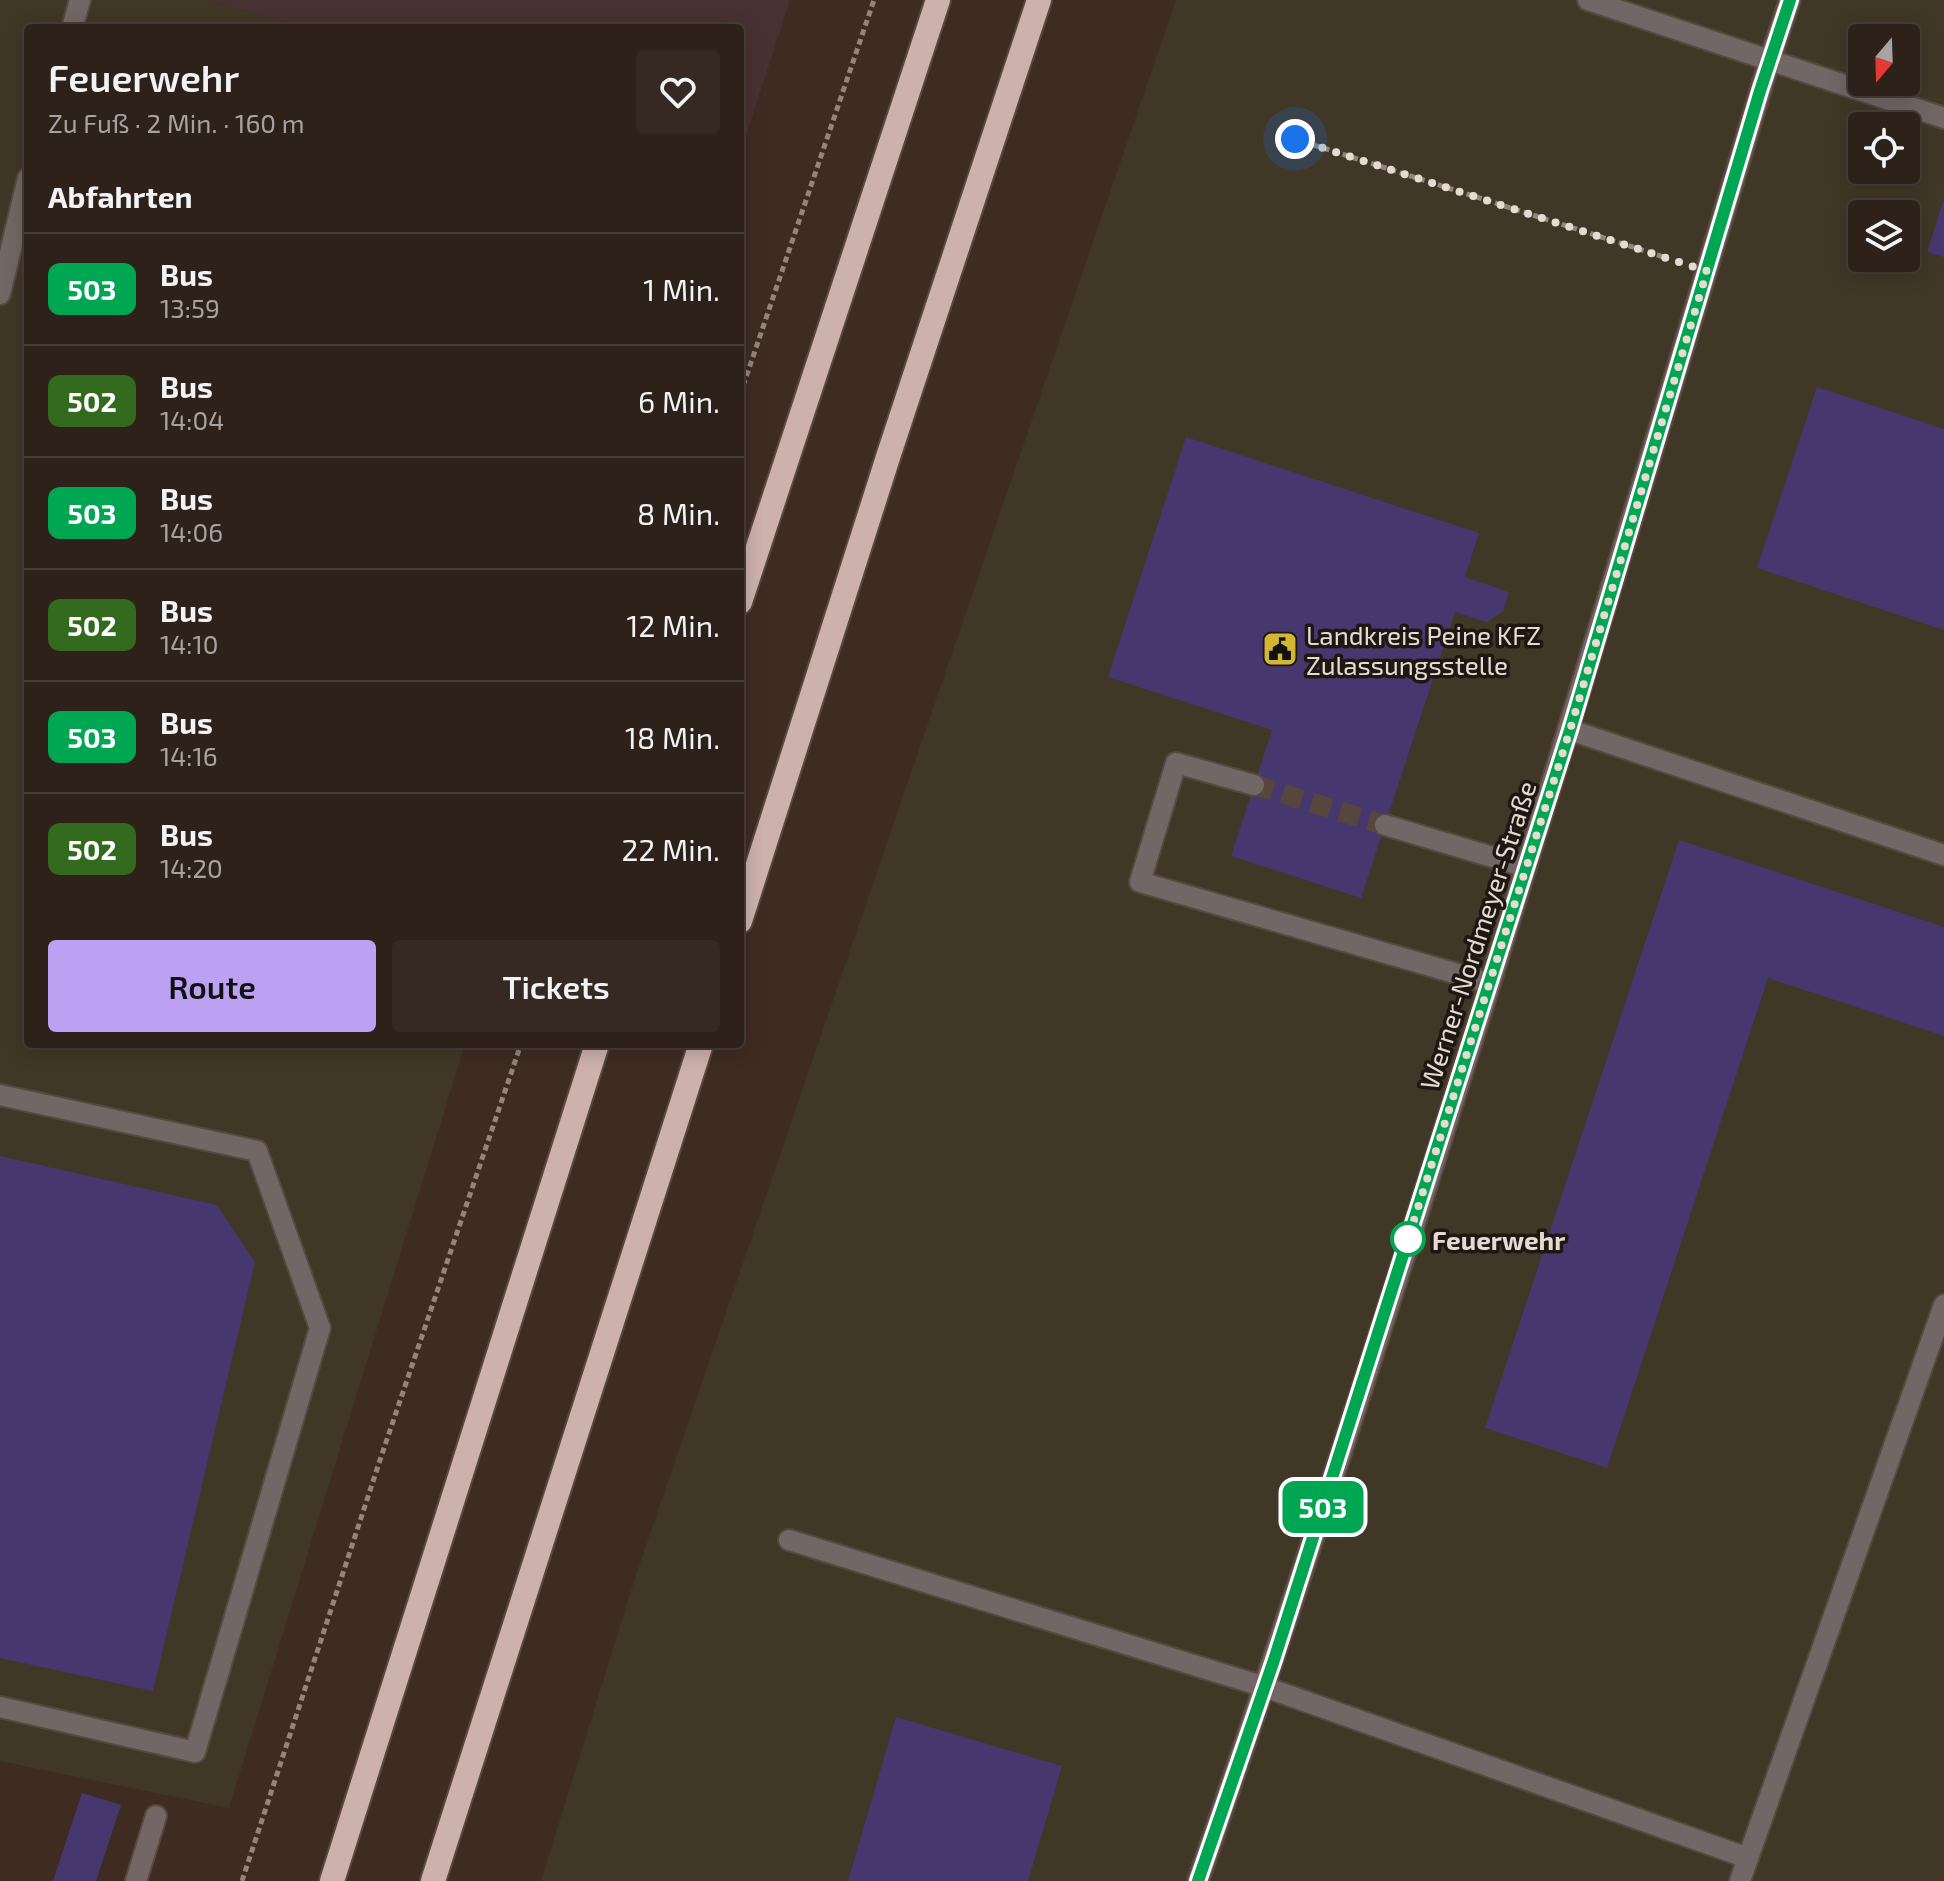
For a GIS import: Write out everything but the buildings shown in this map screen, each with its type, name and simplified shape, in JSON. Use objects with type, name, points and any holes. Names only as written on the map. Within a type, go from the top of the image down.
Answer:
[{"type":"highway","points":[[744,590],[938,0]]},
{"type":"highway","points":[[744,908],[1039,0]]},
{"type":"highway","points":[[332,1881],[596,1048]]},
{"type":"highway","points":[[433,1881],[700,1048]]},
{"type":"street","points":[[73,24],[80,0]]},
{"type":"street","points":[[1588,0],[1944,118]]},
{"type":"street","name":"Werner-Nordmeyer-Straße","points":[[1198,1881],[1265,1687],[1570,730],[1790,0]]},
{"type":"street","points":[[0,294],[24,195]]},
{"type":"street","points":[[1570,730],[1944,855]]},
{"type":"street","points":[[1254,785],[1176,763],[1140,882],[1489,983]]},
{"type":"street","points":[[1385,825],[1526,867]]},
{"type":"street","points":[[0,1095],[257,1151],[320,1328],[195,1752],[0,1707]]},
{"type":"street","points":[[1740,1881],[1944,1305]]},
{"type":"street","points":[[789,1540],[1265,1687],[1748,1858]]},
{"type":"street","points":[[136,1881],[156,1816]]},
{"type":"path","points":[[744,383],[874,0]]},
{"type":"path","points":[[1295,139],[1707,271]]},
{"type":"path","points":[[242,1881],[520,1048]]},
{"type":"shaded area","points":[[0,0],[206,0],[290,24],[24,24],[24,1048],[464,1048],[229,1808],[0,1761]]},
{"type":"shaded area","points":[[206,0],[790,0],[744,142],[744,24],[290,24]]},
{"type":"shaded area","points":[[1176,0],[1944,0],[1944,1881],[541,1881],[635,1578]]},
{"type":"tunnel","points":[[1254,785],[1385,825]]},
{"type":"bus line","name":"503","points":[[1198,1881],[1274,1660],[1570,730],[1760,91],[1790,0]]},
{"type":"place","name":"Landkreis Peine KFZ Zulassungsstelle","points":[[1280,649]]},
{"type":"place","name":"Feuerwehr","points":[[1408,1239]]},
{"type":"route","points":[[1295,139],[1707,271],[1570,730],[1408,1239]]}]
